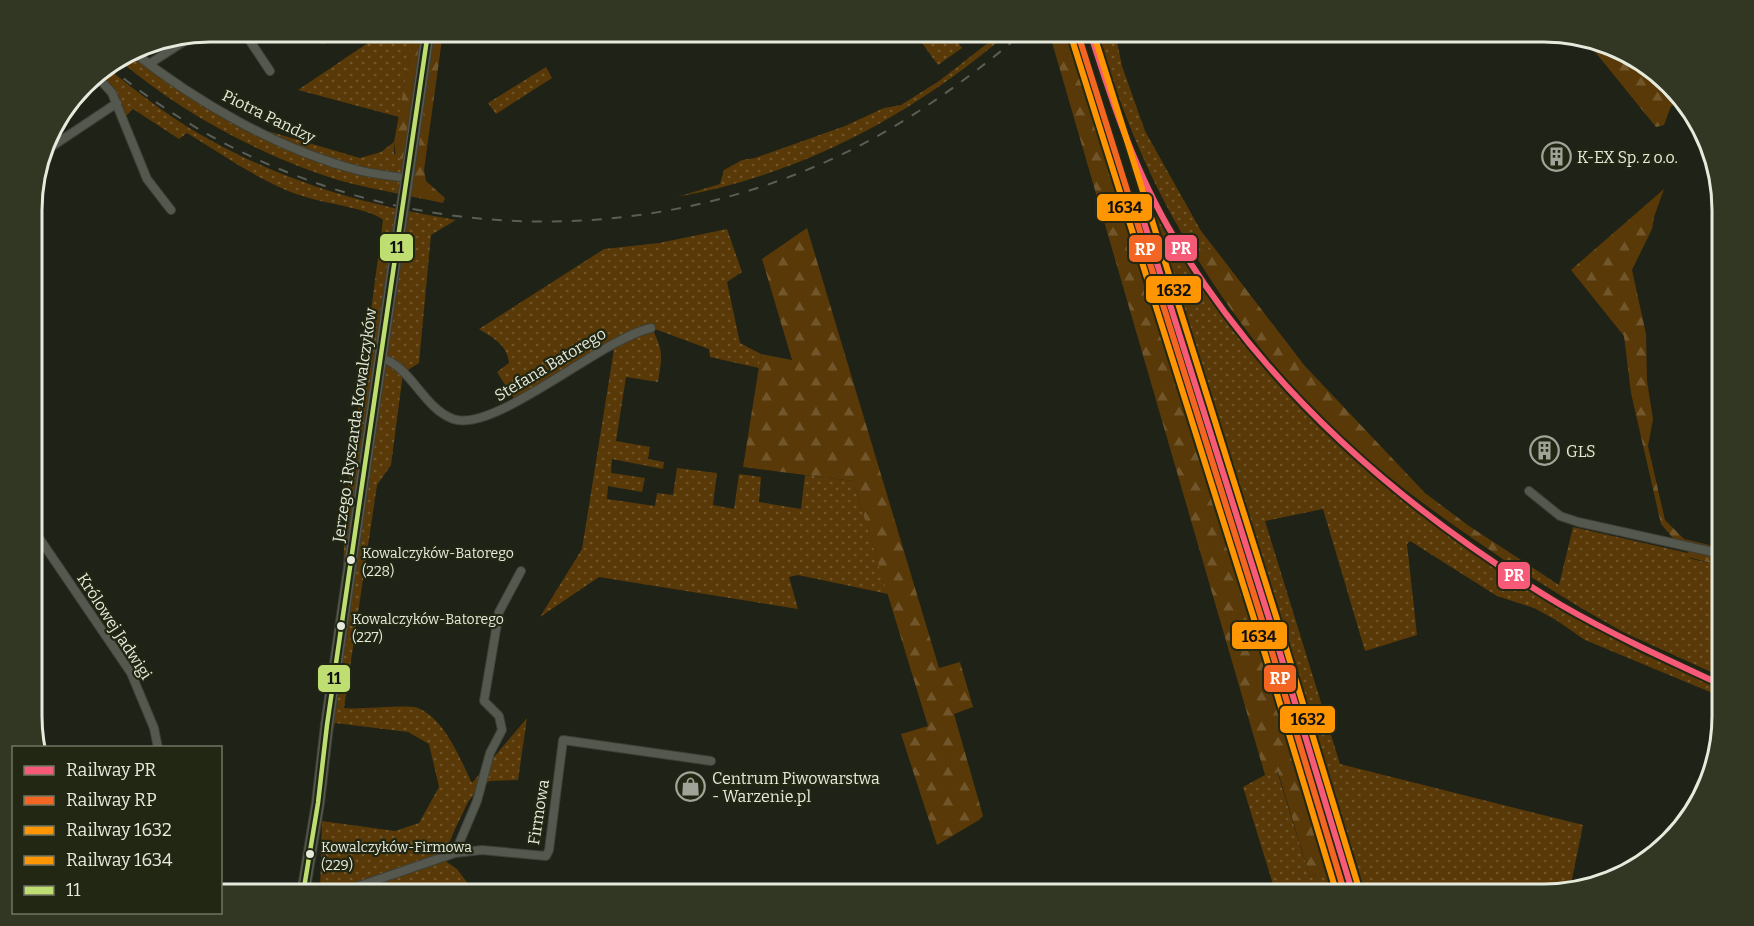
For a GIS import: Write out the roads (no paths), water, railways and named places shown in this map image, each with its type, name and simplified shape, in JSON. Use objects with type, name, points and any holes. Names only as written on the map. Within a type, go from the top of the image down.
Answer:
[{"type":"main road","name":"Jerzego i Ryszarda Kowalczyków","points":[[305,884],[427,42]]},
{"type":"street","points":[[251,42],[270,71]]},
{"type":"street","points":[[148,64],[178,45]]},
{"type":"street","name":"Piotra Pandzy","points":[[140,57],[215,107],[274,138],[356,170],[406,182]]},
{"type":"street","points":[[102,81],[117,104],[147,179],[171,210]]},
{"type":"street","points":[[56,144],[117,104]]},
{"type":"street","name":"Stefana Batorego","points":[[381,358],[392,361],[438,410],[454,419],[471,421],[495,414],[615,342],[639,330],[651,328]]},
{"type":"street","points":[[1529,491],[1560,516],[1578,522],[1712,552]]},
{"type":"street","name":"Królowej Jadwigi","points":[[42,542],[131,673],[154,728],[158,746]]},
{"type":"street","points":[[455,853],[477,801],[490,753],[502,730],[499,716],[484,701],[499,612],[521,571]]},
{"type":"street","name":"Firmowa","points":[[365,884],[455,853],[482,850],[546,856],[549,850],[563,740],[711,761]]},
{"type":"railway","points":[[115,71],[191,124],[280,169],[374,200],[472,218],[570,221],[669,210],[766,185],[859,146],[881,134],[924,108],[1012,42]]},
{"type":"rail line","name":"1634","points":[[1073,42],[1265,654],[1334,884]]},
{"type":"rail line","name":"RP","points":[[1081,42],[1272,652],[1342,884]]},
{"type":"rail line","name":"PR","points":[[1093,42],[1126,137],[1160,213],[1211,294],[1252,347],[1297,397],[1345,445],[1395,489],[1504,569],[1600,627],[1712,680]]},
{"type":"rail line","name":"1632","points":[[1096,42],[1358,884]]},
{"type":"rail line","name":"PR","points":[[1137,200],[1279,650],[1350,884]]},
{"type":"place","name":"K-EX Sp. z o.o.","points":[[1556,157]]},
{"type":"place","name":"GLS","points":[[1545,451]]},
{"type":"place","name":"Kowalczyków-Batorego (228)","points":[[351,560]]},
{"type":"place","name":"Kowalczyków-Batorego (227)","points":[[341,626]]},
{"type":"place","name":"Centrum Piwowarstwa - Warzenie.pl","points":[[691,787]]},
{"type":"place","name":"Kowalczyków-Firmowa (229)","points":[[310,854]]}]
